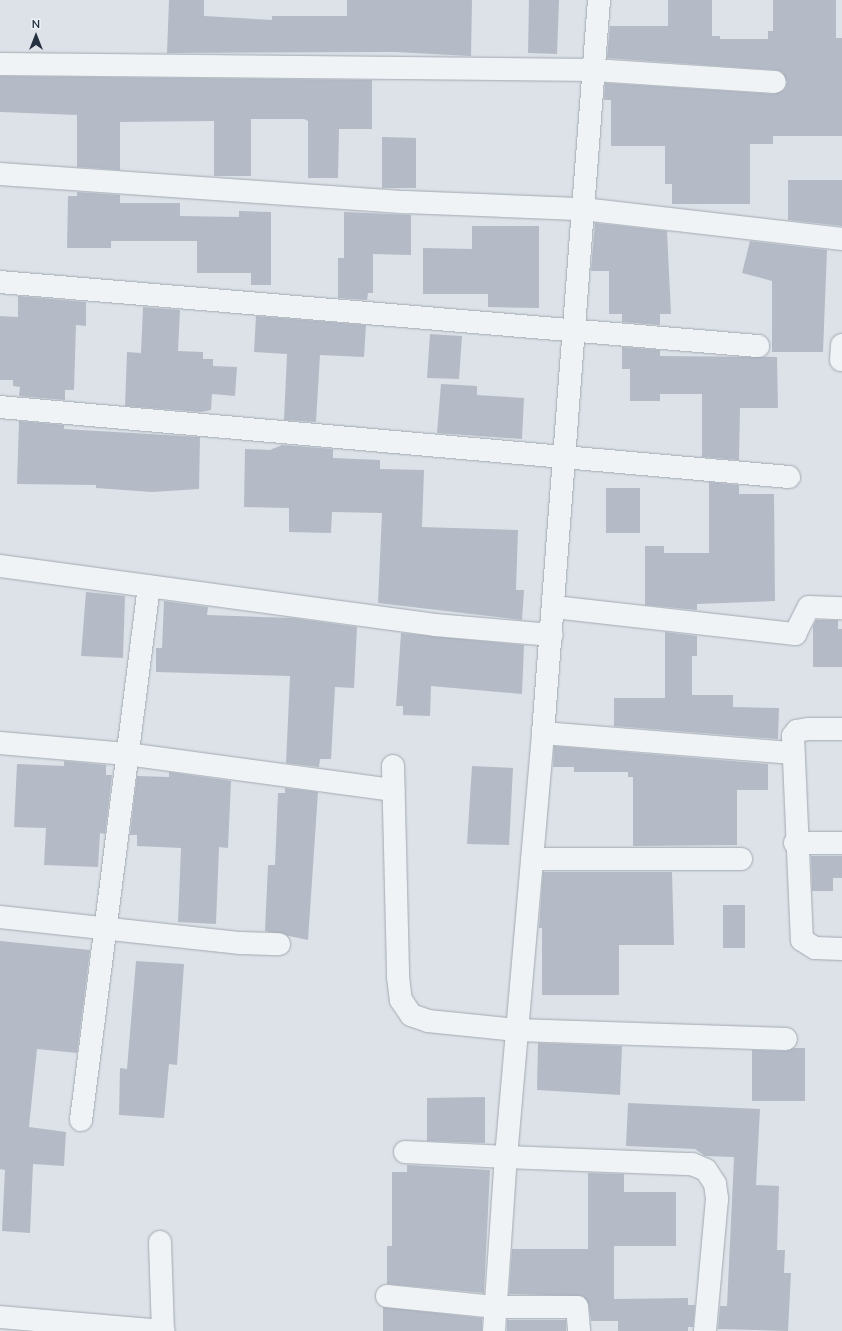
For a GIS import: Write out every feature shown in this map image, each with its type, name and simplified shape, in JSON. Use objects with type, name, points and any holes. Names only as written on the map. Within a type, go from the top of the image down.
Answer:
[{"type":"street","points":[[494,1331],[506,1157],[552,634],[599,0]]},
{"type":"street","points":[[0,64],[594,70],[775,82]]},
{"type":"street","points":[[0,174],[405,202],[583,209],[842,239]]},
{"type":"street","points":[[0,282],[758,346]]},
{"type":"street","points":[[0,407],[789,477]]},
{"type":"street","points":[[0,566],[435,625],[552,634]]},
{"type":"street","points":[[81,1120],[104,927],[149,586]]},
{"type":"street","points":[[554,607],[795,634],[809,607],[842,608]]},
{"type":"street","points":[[842,729],[798,731],[793,736],[795,843],[802,940],[815,948],[842,949]]},
{"type":"street","points":[[543,733],[793,753]]},
{"type":"street","points":[[0,743],[127,754],[394,790]]},
{"type":"street","points":[[393,766],[401,1000],[411,1015],[428,1021],[517,1030],[786,1039]]},
{"type":"street","points":[[795,843],[842,843]]},
{"type":"street","points":[[532,859],[741,859]]},
{"type":"street","points":[[0,917],[104,927],[241,943],[280,944]]},
{"type":"street","points":[[405,1152],[692,1164],[706,1170],[715,1184],[717,1199],[704,1331]]},
{"type":"street","points":[[0,1317],[163,1331],[160,1242]]},
{"type":"street","points":[[387,1296],[496,1307],[577,1307],[579,1331]]},
{"type":"building","points":[[169,0],[204,0],[204,16],[272,20],[272,16],[347,16],[347,0],[472,0],[471,56],[395,52],[167,53]]},
{"type":"building","points":[[529,0],[559,0],[557,54],[528,53]]},
{"type":"building","points":[[668,0],[712,0],[712,36],[720,36],[720,39],[768,39],[768,31],[773,31],[773,0],[836,0],[836,38],[842,38],[842,136],[773,136],[773,144],[750,144],[750,204],[672,204],[672,184],[665,184],[665,146],[611,146],[611,100],[604,100],[605,83],[774,94],[785,89],[787,82],[782,72],[776,70],[607,58],[610,26],[668,26]]},
{"type":"building","points":[[0,76],[372,80],[372,129],[339,129],[338,178],[308,178],[308,121],[304,119],[251,119],[251,176],[214,176],[214,121],[120,122],[120,170],[77,167],[77,115],[0,112]]},
{"type":"building","points":[[382,137],[416,138],[416,188],[382,188]]},
{"type":"building","points":[[788,180],[842,180],[842,226],[788,220]]},
{"type":"building","points":[[77,192],[120,195],[120,203],[180,203],[180,216],[239,217],[239,211],[271,212],[271,285],[251,285],[251,273],[197,273],[197,241],[111,241],[111,248],[67,248],[68,196],[77,196]]},
{"type":"building","points":[[344,212],[411,215],[411,255],[373,254],[373,293],[368,293],[367,300],[338,298],[338,258],[344,258]]},
{"type":"building","points":[[595,223],[667,231],[671,314],[660,314],[660,325],[622,322],[622,314],[609,314],[609,271],[591,271]]},
{"type":"building","points":[[472,226],[539,226],[539,308],[488,307],[488,294],[423,294],[423,248],[472,249]]},
{"type":"building","points":[[750,241],[827,250],[823,352],[772,352],[772,281],[742,273]]},
{"type":"building","points":[[18,296],[86,302],[86,326],[76,325],[74,390],[65,390],[65,400],[19,396],[20,387],[13,386],[13,380],[0,380],[0,316],[18,317]]},
{"type":"building","points":[[143,307],[180,310],[178,351],[203,352],[203,359],[213,359],[213,366],[237,367],[235,396],[212,394],[211,410],[201,412],[125,406],[127,352],[141,353]]},
{"type":"building","points":[[256,316],[366,325],[364,357],[320,355],[316,422],[284,420],[287,354],[254,352]]},
{"type":"building","points":[[430,334],[462,336],[459,379],[427,378]]},
{"type":"building","points":[[622,347],[660,350],[660,356],[777,357],[778,408],[740,408],[739,460],[702,457],[702,394],[660,394],[660,401],[630,401],[630,369],[622,369]]},
{"type":"building","points":[[441,384],[477,386],[477,395],[524,398],[522,439],[437,433]]},
{"type":"building","points":[[19,421],[64,425],[64,429],[200,437],[199,489],[152,492],[96,488],[96,485],[17,484]]},
{"type":"building","points":[[282,445],[333,449],[333,458],[380,460],[380,469],[424,470],[422,527],[518,530],[516,590],[524,590],[522,620],[378,603],[382,513],[332,512],[331,533],[289,532],[289,508],[244,507],[245,449],[270,450]]},
{"type":"building","points":[[709,482],[739,485],[739,494],[774,494],[775,601],[697,604],[697,610],[645,605],[645,546],[664,546],[664,553],[709,553]]},
{"type":"building","points":[[606,488],[640,488],[640,533],[606,533]]},
{"type":"building","points":[[86,592],[125,596],[123,658],[81,656]]},
{"type":"building","points":[[164,601],[208,607],[207,615],[293,618],[357,627],[354,688],[335,687],[331,759],[320,759],[319,767],[286,763],[290,676],[156,672],[156,648],[162,648]]},
{"type":"building","points":[[816,620],[838,620],[838,629],[842,629],[842,667],[813,667],[813,626]]},
{"type":"building","points":[[665,632],[697,636],[697,656],[692,656],[692,695],[733,695],[733,707],[779,708],[778,739],[614,726],[614,698],[665,698]]},
{"type":"building","points":[[401,633],[524,645],[522,694],[431,686],[430,716],[403,715],[403,706],[396,706]]},
{"type":"building","points":[[554,746],[768,764],[768,790],[737,790],[737,845],[633,846],[633,777],[628,777],[628,772],[574,772],[574,767],[553,767]]},
{"type":"building","points":[[64,761],[106,765],[106,775],[112,775],[105,834],[100,833],[98,867],[44,865],[46,828],[14,827],[17,764],[64,766]]},
{"type":"building","points":[[472,766],[513,768],[509,845],[467,844]]},
{"type":"building","points":[[169,772],[231,781],[228,848],[219,847],[216,924],[178,922],[181,848],[137,846],[137,835],[130,835],[137,776],[169,777]]},
{"type":"building","points":[[285,788],[318,792],[308,940],[265,931],[268,865],[275,865],[278,793],[285,793]]},
{"type":"building","points":[[811,856],[842,856],[842,878],[833,878],[833,891],[812,891]]},
{"type":"building","points":[[543,872],[672,872],[674,945],[619,945],[619,995],[542,995],[542,928],[539,928]]},
{"type":"building","points":[[723,905],[745,905],[745,948],[723,948]]},
{"type":"building","points":[[0,941],[90,950],[77,1053],[37,1049],[29,1127],[66,1132],[64,1166],[33,1164],[30,1233],[2,1231],[5,1170],[0,1169]]},
{"type":"building","points":[[136,961],[184,964],[177,1065],[169,1064],[164,1118],[119,1115],[120,1068],[127,1069]]},
{"type":"building","points":[[538,1043],[622,1046],[620,1095],[537,1090]]},
{"type":"building","points":[[794,1048],[805,1048],[805,1101],[752,1101],[752,1050],[786,1051]]},
{"type":"building","points":[[485,1097],[485,1143],[427,1141],[427,1098]]},
{"type":"building","points":[[628,1103],[760,1109],[756,1185],[779,1186],[777,1250],[785,1250],[784,1273],[791,1273],[788,1331],[718,1329],[720,1306],[727,1306],[734,1157],[705,1156],[695,1149],[626,1146]]},
{"type":"building","points":[[407,1165],[490,1170],[484,1293],[387,1284],[387,1246],[392,1246],[392,1172],[407,1172]]},
{"type":"building","points":[[588,1173],[624,1174],[624,1192],[676,1192],[676,1246],[614,1246],[614,1299],[688,1298],[688,1305],[695,1305],[693,1327],[688,1327],[688,1331],[618,1331],[618,1321],[591,1321],[589,1306],[583,1296],[509,1294],[512,1249],[588,1249]]},
{"type":"building","points":[[383,1307],[482,1318],[482,1331],[383,1331]]},
{"type":"building","points":[[507,1320],[566,1320],[566,1331],[507,1331]]}]
